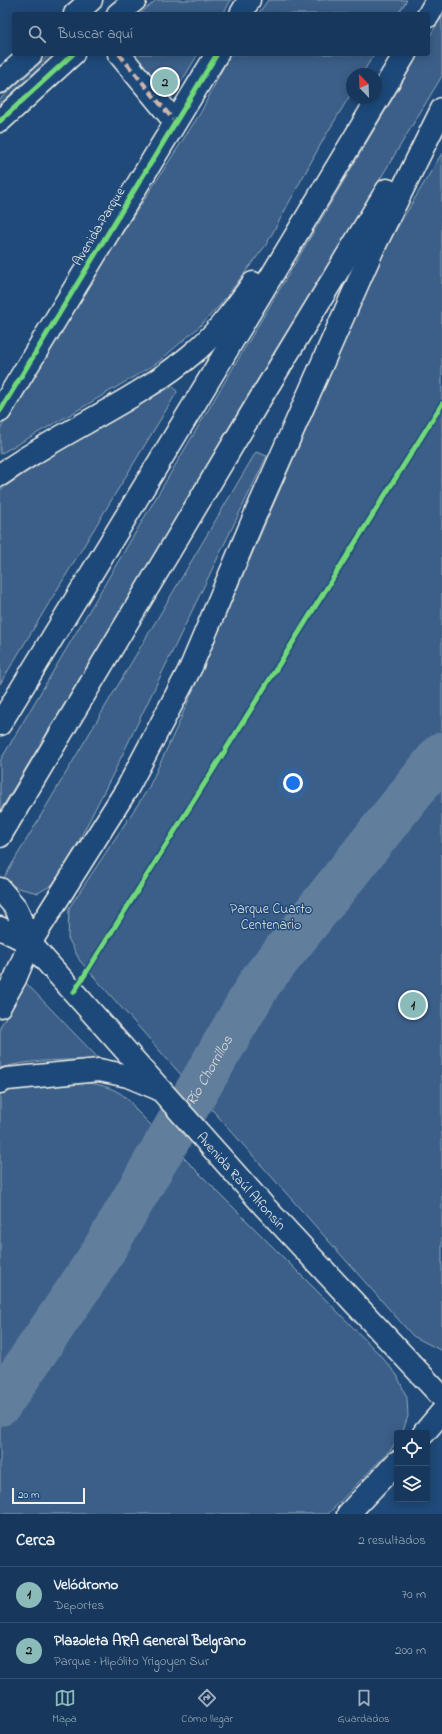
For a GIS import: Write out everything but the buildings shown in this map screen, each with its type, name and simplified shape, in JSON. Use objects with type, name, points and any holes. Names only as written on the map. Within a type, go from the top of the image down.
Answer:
[{"type":"main road","points":[[120,12],[134,0]]},
{"type":"main road","points":[[242,12],[249,0]]},
{"type":"main road","points":[[430,12],[437,0]]},
{"type":"main road","points":[[0,82],[29,56]]},
{"type":"main road","points":[[0,121],[71,56]]},
{"type":"main road","points":[[121,56],[176,122]]},
{"type":"main road","name":"Avenida Parque","points":[[0,411],[216,56]]},
{"type":"main road","points":[[0,724],[404,56]]},
{"type":"main road","points":[[2,832],[260,399],[442,100]]},
{"type":"main road","points":[[0,1006],[15,979],[30,943],[127,789],[191,667],[253,520],[372,251],[442,109]]},
{"type":"main road","points":[[0,475],[160,378],[197,350],[223,324],[338,165]]},
{"type":"main road","name":"Avenida Raúl Alfonsín","points":[[0,889],[16,908],[30,943],[264,1206],[442,1397]]},
{"type":"main road","name":"Avenida Raúl Alfonsín","points":[[0,928],[30,943]]},
{"type":"main road","points":[[0,1082],[7,1079],[53,1073],[99,1070],[128,1076],[159,1089]]},
{"type":"main road","points":[[427,1430],[442,1412]]},
{"type":"main road","points":[[348,1514],[394,1465]]},
{"type":"green space","points":[[156,0],[231,0],[224,12],[142,12]]},
{"type":"green space","points":[[268,0],[407,0],[399,12],[259,12]]},
{"type":"green space","points":[[442,16],[442,76],[0,811],[0,761],[418,56],[430,56],[430,36]]},
{"type":"green space","points":[[48,56],[58,57],[0,109],[0,99]]},
{"type":"green space","points":[[129,56],[197,56],[167,106]]},
{"type":"green space","points":[[229,56],[373,56],[366,68],[346,68],[346,102],[323,140],[266,245],[220,305],[199,327],[157,363],[0,454],[0,429],[105,260],[201,112]]},
{"type":"green space","name":"Parque Cuarto Centenario","points":[[442,153],[442,1351],[413,1336],[80,961],[68,938],[69,908],[148,789],[177,727],[384,250]]},
{"type":"green space","points":[[173,386],[177,392],[0,684],[0,490],[85,435]]},
{"type":"green space","points":[[256,452],[267,456],[114,772],[67,864],[52,885],[38,893],[18,888],[2,881]]},
{"type":"green space","points":[[26,983],[100,1060],[62,1060],[24,1063],[0,1068],[0,1027]]},
{"type":"green space","points":[[90,1083],[105,1086],[117,1091],[128,1099],[137,1111],[336,1310],[380,1355],[397,1375],[407,1398],[408,1416],[403,1430],[394,1430],[394,1445],[392,1448],[328,1514],[0,1514],[0,1091]]},
{"type":"waterway","name":"Río Chorrillos","points":[[0,1404],[98,1260],[261,981],[442,754]]},
{"type":"marked path","points":[[121,56],[175,122]]},
{"type":"cycle path","points":[[0,121],[71,56]]},
{"type":"cycle path","points":[[0,411],[216,56]]},
{"type":"cycle path","points":[[74,992],[442,404]]},
{"type":"place","name":"Plazoleta ARA General Belgrano","points":[[165,82]]},
{"type":"place","name":"Velódromo","points":[[413,1005]]}]
